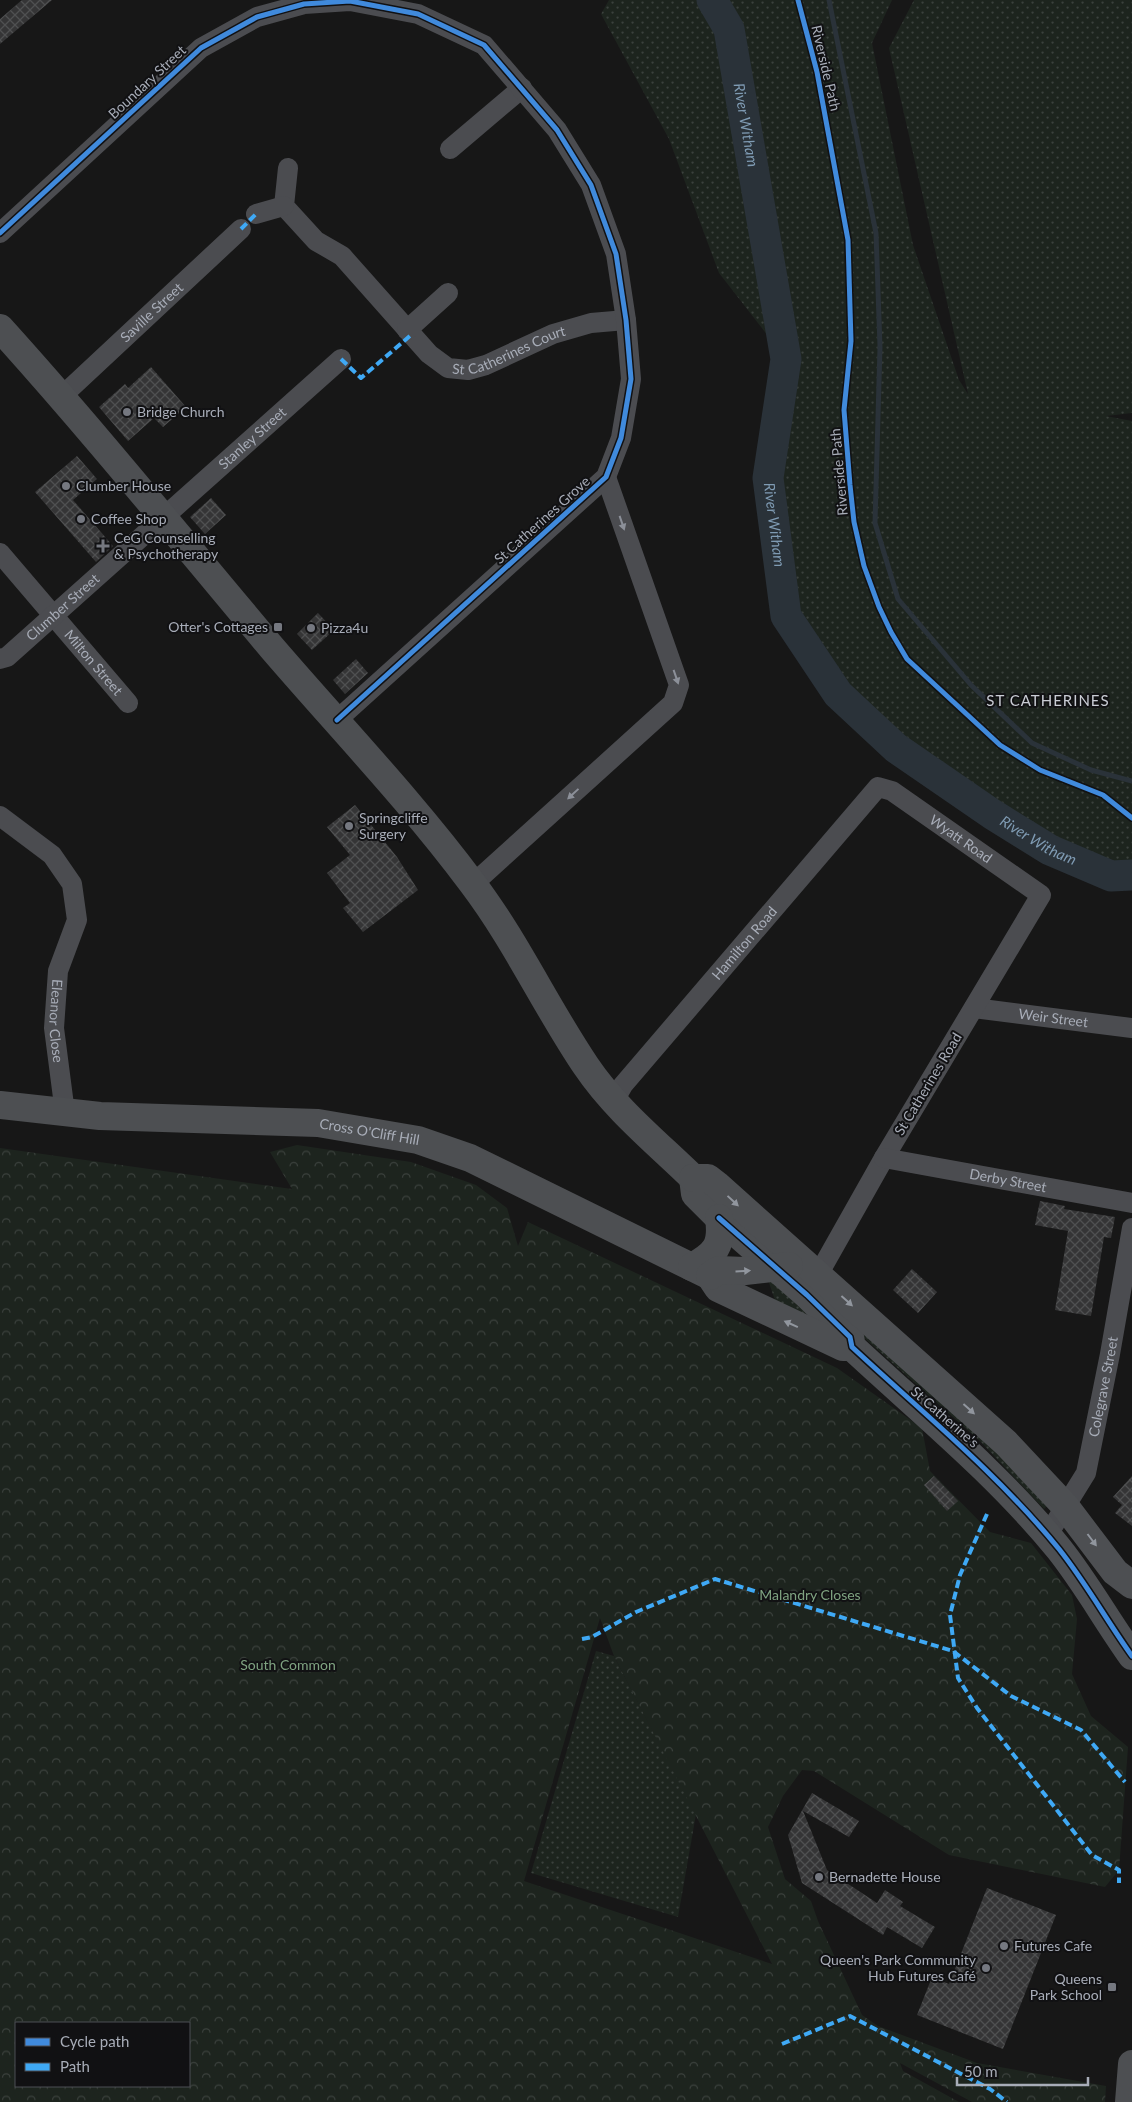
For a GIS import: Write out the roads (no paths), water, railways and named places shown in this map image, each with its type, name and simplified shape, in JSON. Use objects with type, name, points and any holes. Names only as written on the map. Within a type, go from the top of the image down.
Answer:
[{"type":"main road","points":[[1,332],[61,397],[164,517],[274,650],[337,720],[473,884],[522,956],[587,1066],[614,1101],[693,1178]]},
{"type":"main road","name":"Cross O'Cliff Hill","points":[[0,1104],[65,1112],[318,1123],[378,1132],[426,1142],[470,1158],[701,1271]]},
{"type":"main road","name":"St Catherine's","points":[[1132,1585],[1115,1572],[1065,1506],[1006,1443],[708,1178],[693,1178],[695,1194],[850,1337],[852,1347],[936,1425],[974,1456],[1047,1536],[1095,1599],[1132,1656]]},
{"type":"main road","points":[[701,1271],[720,1239],[720,1218]]},
{"type":"main road","points":[[701,1271],[745,1271],[800,1266],[814,1272]]},
{"type":"main road","name":"St Catherine's","points":[[701,1271],[718,1288],[759,1309],[843,1347],[852,1347]]},
{"type":"main road","points":[[1132,1631],[1130,1640],[1132,1656]]},
{"type":"main road","points":[[1130,2102],[1132,2064]]},
{"type":"street","name":"Boundary Street","points":[[0,233],[201,48],[257,17],[304,4],[350,1],[418,14],[484,45],[522,88]]},
{"type":"street","points":[[450,150],[522,88]]},
{"type":"street","name":"St Catherines Grove","points":[[337,720],[606,478],[622,438],[631,379],[626,320],[616,254],[591,184],[557,130],[522,88]]},
{"type":"street","points":[[256,214],[284,206],[288,168]]},
{"type":"street","name":"St Catherines Court","points":[[284,206],[316,241],[342,256],[429,354],[448,368],[468,370],[486,365],[553,334],[591,323],[626,320]]},
{"type":"street","name":"Saville Street","points":[[61,397],[241,228]]},
{"type":"street","points":[[407,330],[448,293]]},
{"type":"street","name":"Stanley Street","points":[[164,517],[341,359]]},
{"type":"street","name":"St Catherines Grove","points":[[473,884],[673,703],[679,685],[606,478]]},
{"type":"street","name":"Clumber Street","points":[[4,658],[164,517]]},
{"type":"street","name":"Milton Street","points":[[0,553],[128,703]]},
{"type":"street","name":"Wyatt Road","points":[[878,787],[892,791],[1040,895]]},
{"type":"street","name":"Hamilton Road","points":[[614,1101],[623,1086],[878,787]]},
{"type":"street","name":"Eleanor Close","points":[[0,816],[52,855],[72,884],[77,920],[58,971],[54,1028],[65,1112]]},
{"type":"street","name":"St Catherines Road","points":[[814,1272],[1040,895]]},
{"type":"street","name":"Weir Street","points":[[974,1008],[1132,1028]]},
{"type":"street","name":"Derby Street","points":[[884,1158],[1132,1203]]},
{"type":"street","name":"Colegrave Street","points":[[1047,1536],[1086,1473],[1110,1354],[1132,1228]]},
{"type":"waterway","name":"River Witham","points":[[712,0],[729,29],[786,359],[768,478],[786,616],[838,694],[896,748],[992,814],[1050,850],[1111,876],[1132,875]]},
{"type":"waterway","points":[[829,0],[876,233],[880,347],[875,523],[898,599],[971,685],[1032,743],[1091,770],[1132,781]]},
{"type":"place","name":"Bridge Church","points":[[127,412]]},
{"type":"place","name":"Clumber House","points":[[66,486]]},
{"type":"place","name":"Coffee Shop","points":[[81,519]]},
{"type":"place","name":"CeG Counselling & Psychotherapy","points":[[103,546]]},
{"type":"place","name":"Otter's Cottages","points":[[278,627]]},
{"type":"place","name":"Pizza4u","points":[[311,628]]},
{"type":"place","name":"Springcliffe Surgery","points":[[349,826]]},
{"type":"place","name":"Bernadette House","points":[[819,1877]]},
{"type":"place","name":"Futures Cafe","points":[[1004,1946]]},
{"type":"place","name":"Queen's Park Community Hub Futures Café","points":[[986,1968]]},
{"type":"place","name":"Queens Park School","points":[[1112,1987]]},
{"type":"district","name":"ST CATHERINES","points":[[1048,701]]},
{"type":"park label","name":"Malandry Closes","points":[[810,1595]]},
{"type":"park label","name":"South Common","points":[[288,1665]]}]
